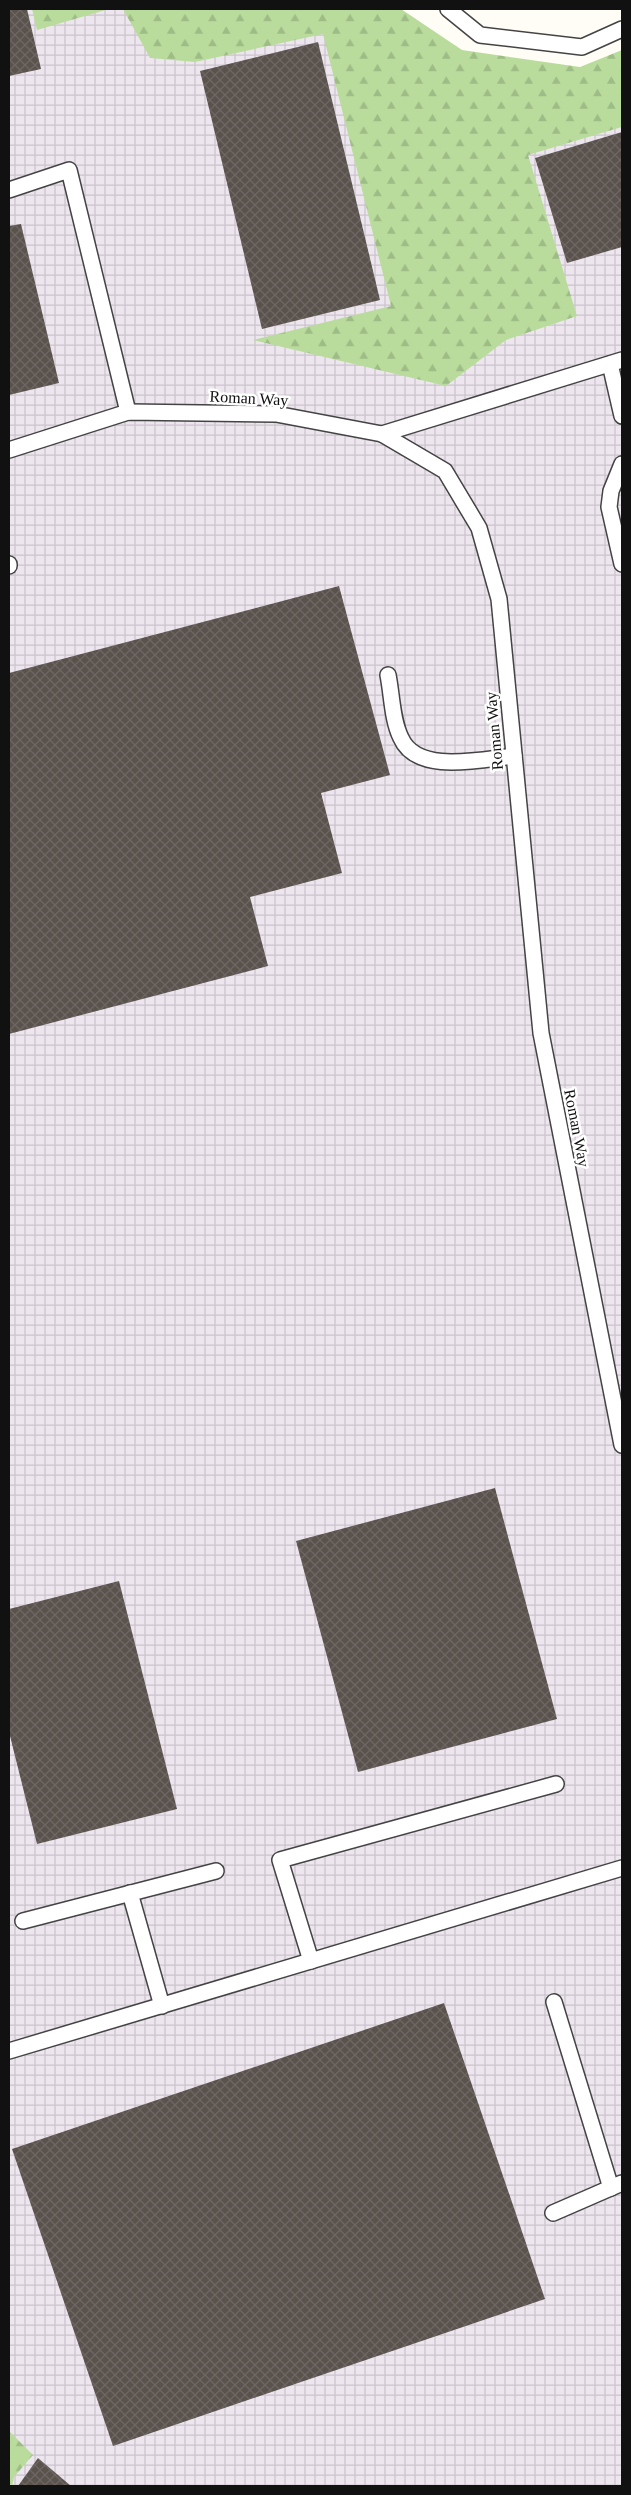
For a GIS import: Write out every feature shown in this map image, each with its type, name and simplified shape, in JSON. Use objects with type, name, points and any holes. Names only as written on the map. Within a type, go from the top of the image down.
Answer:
[{"type":"lane","points":[[448,9],[480,35],[582,47],[622,28]]},
{"type":"lane","points":[[9,190],[70,170],[128,412]]},
{"type":"lane","points":[[382,434],[616,362],[622,416]]},
{"type":"lane","name":"Roman Way","points":[[9,450],[128,412],[276,414],[382,434],[445,472],[479,528],[499,599],[540,1032],[622,1445]]},
{"type":"lane","points":[[622,464],[611,491],[610,507],[622,564]]},
{"type":"lane","points":[[388,674],[398,733],[407,748],[418,756],[427,760],[452,762],[514,756]]},
{"type":"lane","points":[[311,1961],[280,1860],[556,1784]]},
{"type":"lane","points":[[9,2052],[622,1868]]},
{"type":"lane","points":[[23,1921],[216,1871]]},
{"type":"lane","points":[[130,1893],[162,2006]]},
{"type":"lane","points":[[553,2213],[617,2186],[554,2002]]},
{"type":"shaded area","points":[[9,9],[379,9],[413,123],[622,76],[622,2486],[9,2486]]},
{"type":"green space","points":[[32,9],[109,9],[37,30]]},
{"type":"green space","points":[[123,9],[401,9],[462,50],[580,67],[622,50],[622,127],[528,155],[577,316],[506,340],[446,386],[253,340],[391,306],[323,34],[195,62],[150,58]]},
{"type":"green space","points":[[9,2431],[33,2455],[14,2477],[12,2486],[9,2486]]},
{"type":"building","points":[[9,9],[27,9],[41,69],[9,76]]},
{"type":"building","points":[[318,42],[380,300],[262,329],[200,71]]},
{"type":"building","points":[[622,132],[622,247],[567,263],[535,158]]},
{"type":"building","points":[[21,224],[59,383],[9,395],[9,226]]},
{"type":"building","points":[[339,586],[390,775],[321,793],[342,873],[250,897],[268,966],[9,1034],[9,673]]},
{"type":"building","points":[[495,1488],[557,1719],[358,1772],[296,1541]]},
{"type":"building","points":[[119,1581],[177,1809],[37,1844],[9,1732],[9,1609]]},
{"type":"building","points":[[444,2003],[545,2299],[113,2446],[12,2149]]},
{"type":"building","points":[[38,2458],[71,2486],[18,2486]]}]
